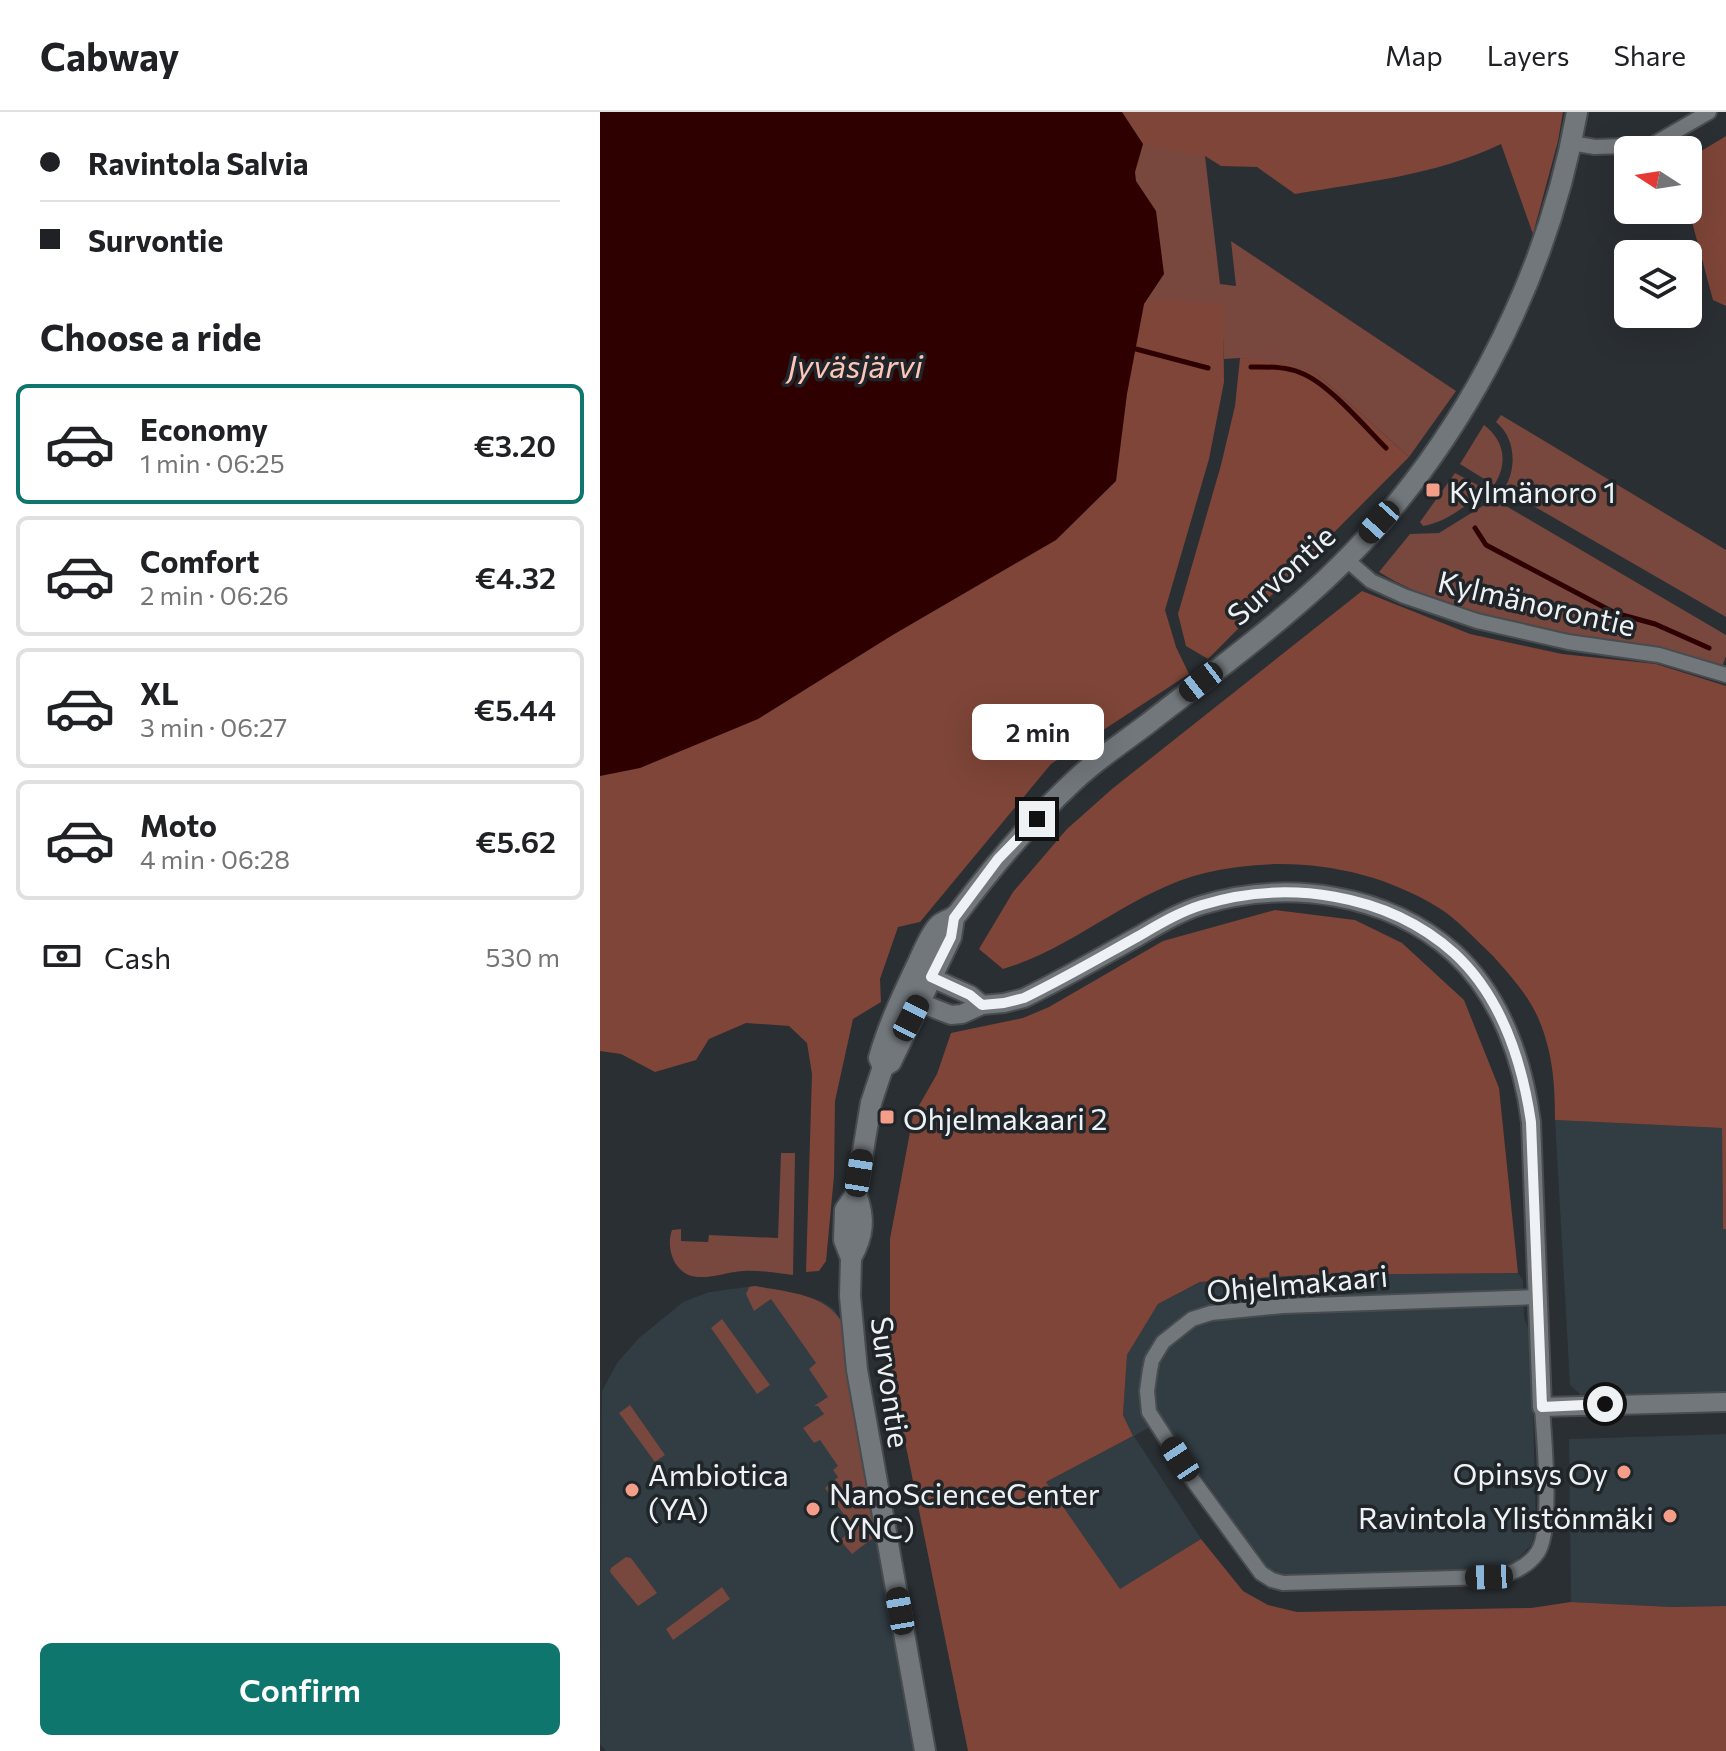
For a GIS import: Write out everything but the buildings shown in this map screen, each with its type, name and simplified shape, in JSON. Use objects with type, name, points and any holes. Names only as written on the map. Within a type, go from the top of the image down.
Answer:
[{"type":"main road","name":"Survontie","points":[[925,1751],[857,1370],[850,1296],[851,1258],[844,1240],[845,1210],[856,1194],[871,1103],[883,1067],[891,1062],[910,999],[923,974],[951,937],[954,918],[998,859],[1075,779],[1201,682],[1322,582],[1395,504],[1430,459],[1476,387],[1529,280],[1545,238],[1577,112]]},
{"type":"street","points":[[1571,143],[1595,147],[1652,145],[1709,112]]},
{"type":"street","name":"Kylmänorontie","points":[[1346,559],[1371,581],[1477,621],[1568,642],[1659,655],[1726,675]]},
{"type":"street","name":"Ohjelmakaari","points":[[910,999],[951,1015],[962,1014],[982,1005],[1024,998],[1165,921],[1199,906],[1270,891],[1302,892],[1368,905],[1410,922],[1454,953],[1504,1025],[1518,1056],[1531,1122],[1546,1526],[1538,1551],[1520,1568],[1505,1576],[1283,1583],[1272,1580],[1261,1573],[1195,1483],[1149,1412],[1147,1391],[1152,1360],[1163,1342],[1192,1319],[1211,1313],[1283,1306],[1537,1297]]},
{"type":"street","points":[[923,974],[970,995],[982,1005]]},
{"type":"street","points":[[1542,1407],[1726,1402]]},
{"type":"shaded area","points":[[1036,112],[1193,112],[1205,156],[1220,284],[1236,286],[1231,241],[1456,391],[1409,457],[1317,374],[1240,358],[1224,359],[1222,315],[1176,497],[600,871],[600,700]]},
{"type":"shaded area","points":[[1122,112],[1563,112],[1533,234],[1501,144],[1477,155],[1426,170],[1295,194],[1257,167],[1221,166],[1205,156],[1143,144]]},
{"type":"shaded area","points":[[1726,136],[1726,306],[1713,300],[1702,259],[1702,240],[1697,240],[1693,224],[1702,224],[1702,151]]},
{"type":"shaded area","points":[[1145,299],[1223,304],[1224,382],[1209,459],[1165,610],[1176,647],[1189,674],[1051,764],[920,922],[898,927],[880,979],[881,1002],[853,1019],[835,1101],[834,1176],[826,1261],[819,1271],[806,1272],[812,1074],[807,1043],[789,1026],[746,1023],[709,1039],[696,1060],[655,1072],[621,1054],[600,1051],[600,776],[640,768],[758,719],[891,636],[1056,540],[1116,481],[1127,394]]},
{"type":"shaded area","points":[[1240,358],[1288,363],[1317,374],[1409,457],[1208,659],[1186,646],[1178,614],[1221,465],[1235,406]]},
{"type":"shaded area","points":[[1501,415],[1726,550],[1726,617],[1504,489],[1511,472],[1512,454],[1508,436],[1496,422]]},
{"type":"shaded area","points":[[1484,425],[1496,438],[1502,453],[1501,469],[1494,485],[1460,464]]},
{"type":"shaded area","points":[[1455,473],[1487,490],[1449,517],[1423,526],[1420,522]]},
{"type":"shaded area","points":[[1494,499],[1726,635],[1726,656],[1722,667],[1664,651],[1478,614],[1411,589],[1379,572],[1410,534],[1439,533]]},
{"type":"shaded area","points":[[1362,591],[1470,634],[1562,654],[1656,664],[1726,686],[1726,1229],[1723,1229],[1722,1128],[1555,1120],[1550,1057],[1539,1020],[1525,994],[1493,956],[1453,918],[1412,893],[1384,882],[1325,867],[1265,864],[1235,867],[1178,881],[1055,948],[1003,969],[979,949],[1013,892],[1067,829],[1112,789]]},
{"type":"shaded area","points":[[1275,910],[1355,920],[1402,943],[1464,1000],[1499,1088],[1518,1273],[1303,1275],[1200,1282],[1158,1304],[1127,1355],[1123,1415],[1133,1436],[1046,1482],[1120,1589],[1201,1539],[1243,1591],[1268,1605],[1297,1612],[1531,1608],[1571,1602],[1726,1606],[1726,1751],[968,1751],[890,1368],[890,1239],[913,1116],[937,1074],[951,1033],[1023,1018],[1049,1007],[1163,941]]},
{"type":"shaded area","points":[[1555,1120],[1722,1128],[1723,1228],[1726,1229],[1726,1392],[1581,1395],[1570,1385]]},
{"type":"shaded area","points":[[781,1153],[795,1153],[793,1275],[749,1271],[698,1277],[683,1272],[671,1253],[672,1230],[681,1229],[681,1241],[708,1242],[709,1235],[778,1238]]},
{"type":"shaded area","points":[[1518,1273],[1523,1280],[1524,1317],[1531,1336],[1536,1524],[1532,1544],[1516,1561],[1497,1568],[1279,1576],[1270,1573],[1162,1420],[1134,1436],[1201,1539],[1120,1590],[1046,1482],[1133,1436],[1123,1415],[1127,1355],[1158,1304],[1201,1282],[1303,1275]]},
{"type":"shaded area","points":[[755,1286],[821,1301],[834,1309],[842,1322],[916,1751],[606,1751],[600,1744],[602,1391],[617,1363],[639,1338],[683,1302],[709,1292]]},
{"type":"shaded area","points":[[749,1287],[815,1299],[834,1312],[842,1322],[878,1531],[852,1554],[840,1540],[854,1529],[825,1488],[838,1477],[833,1470],[838,1466],[820,1440],[814,1443],[803,1428],[824,1414],[818,1406],[814,1406],[828,1397],[809,1369],[816,1363],[771,1299],[754,1311],[746,1294]]},
{"type":"shaded area","points":[[722,1319],[770,1385],[757,1394],[711,1328]]},
{"type":"shaded area","points":[[630,1405],[665,1455],[655,1462],[619,1413]]},
{"type":"shaded area","points":[[1726,1434],[1726,1606],[1571,1602],[1569,1439]]},
{"type":"shaded area","points":[[626,1557],[631,1558],[657,1593],[638,1606],[610,1572]]},
{"type":"shaded area","points":[[722,1587],[730,1599],[673,1640],[666,1629]]},
{"type":"water","name":"Jyväsjärvi","points":[[600,112],[1122,112],[1143,144],[1135,172],[1136,181],[1156,211],[1164,274],[1144,304],[1127,394],[1116,481],[1056,540],[891,636],[758,719],[640,768],[600,776]]},
{"type":"waterway","points":[[1136,349],[1208,368]]},
{"type":"waterway","points":[[1251,367],[1289,369],[1312,378],[1346,406],[1386,448]]},
{"type":"waterway","points":[[1475,528],[1486,545],[1615,613],[1655,624],[1709,648]]},
{"type":"place","name":"Kylmänoro 1","points":[[1433,490]]},
{"type":"place","name":"Ohjelmakaari 2","points":[[887,1117]]},
{"type":"place","name":"Opinsys Oy","points":[[1624,1472]]},
{"type":"place","name":"Ambiotica (YA)","points":[[632,1490]]},
{"type":"place","name":"NanoScienceCenter (YNC)","points":[[813,1509]]},
{"type":"place","name":"Ravintola Ylistönmäki","points":[[1670,1516]]},
{"type":"route","points":[[1037,819],[998,859],[954,918],[951,937],[931,977],[970,995],[982,1005],[1024,998],[1165,921],[1199,906],[1270,891],[1337,897],[1368,905],[1410,922],[1454,953],[1485,992],[1504,1025],[1518,1056],[1526,1089],[1531,1122],[1542,1407],[1605,1404]]}]
